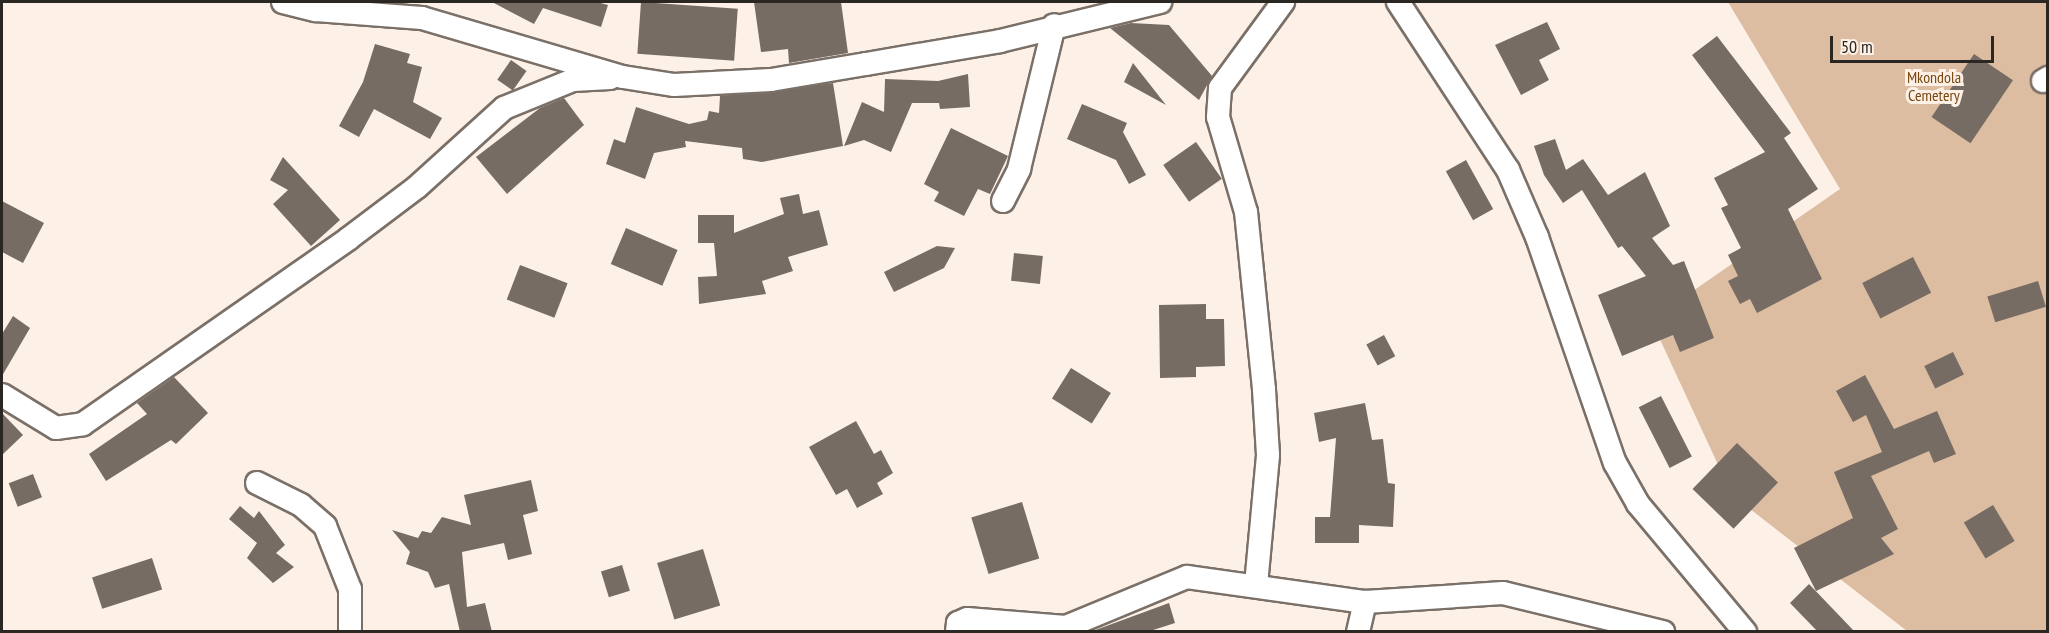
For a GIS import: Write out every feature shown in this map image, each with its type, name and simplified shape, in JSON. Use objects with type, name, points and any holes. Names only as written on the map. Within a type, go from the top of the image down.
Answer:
[{"type":"street","points":[[283,2],[340,6],[447,24],[623,77],[674,85],[771,80],[1000,41],[1054,25],[1160,2]]},
{"type":"street","points":[[1256,585],[1268,455],[1264,389],[1246,212],[1218,117],[1220,88],[1283,2]]},
{"type":"street","points":[[1398,2],[1508,170],[1626,483],[1745,632]]},
{"type":"street","points":[[1003,201],[1019,169],[1054,25]]},
{"type":"street","points":[[2,395],[56,428],[83,424],[348,239],[504,108],[573,80],[623,77]]},
{"type":"street","points":[[257,483],[301,505],[325,526],[348,581],[350,632]]},
{"type":"street","points":[[957,632],[958,623],[967,619],[1066,627],[1187,577],[1365,602],[1503,593],[1663,632]]},
{"type":"street","points":[[1358,632],[1365,602]]},
{"type":"green space","name":"Mkondola Cemetery","points":[[1728,2],[2047,2],[2047,631],[1907,631],[1732,495],[1651,320],[1840,189]]},
{"type":"building","points":[[492,2],[597,2],[608,5],[601,27],[543,8],[534,24]]},
{"type":"building","points":[[641,2],[738,9],[734,61],[637,54]]},
{"type":"building","points":[[754,2],[841,2],[848,53],[789,63],[788,49],[761,52]]},
{"type":"building","points":[[1547,22],[1560,49],[1539,60],[1549,80],[1521,95],[1495,45]]},
{"type":"building","points":[[1131,23],[1169,25],[1212,76],[1199,100],[1110,28]]},
{"type":"building","points":[[1717,36],[1791,133],[1784,138],[1818,189],[1788,209],[1822,279],[1757,313],[1750,299],[1740,304],[1728,281],[1738,276],[1728,255],[1741,248],[1721,208],[1728,205],[1714,178],[1765,152],[1692,55]]},
{"type":"building","points":[[375,44],[410,54],[407,63],[422,67],[413,102],[442,118],[430,139],[374,109],[359,137],[339,126],[363,82]]},
{"type":"building","points":[[1974,54],[2013,80],[1970,143],[1932,117]]},
{"type":"building","points":[[511,60],[527,71],[513,91],[497,80]]},
{"type":"building","points":[[1133,63],[1166,105],[1124,82]]},
{"type":"building","points":[[968,74],[970,107],[940,109],[939,103],[912,103],[891,152],[864,140],[844,146],[862,102],[884,112],[885,79],[938,81]]},
{"type":"building","points":[[833,83],[843,146],[762,162],[743,159],[742,148],[685,141],[686,147],[654,153],[645,179],[606,164],[614,139],[625,143],[636,107],[689,124],[707,120],[709,111],[719,113],[720,96]]},
{"type":"building","points":[[564,98],[584,125],[507,194],[476,157],[540,108]]},
{"type":"building","points":[[1082,104],[1127,123],[1123,132],[1146,175],[1129,184],[1116,160],[1067,139]]},
{"type":"building","points":[[951,128],[1008,156],[990,194],[978,189],[964,216],[934,201],[939,192],[924,184]]},
{"type":"building","points":[[1555,139],[1566,170],[1583,159],[1608,195],[1645,172],[1670,226],[1652,238],[1673,265],[1684,261],[1714,338],[1680,352],[1673,335],[1622,356],[1598,295],[1646,276],[1622,246],[1618,248],[1582,190],[1563,203],[1544,175],[1534,146]]},
{"type":"building","points":[[1196,142],[1222,179],[1189,202],[1163,165]]},
{"type":"building","points":[[283,157],[340,220],[311,246],[273,204],[288,190],[270,180]]},
{"type":"building","points":[[1466,160],[1493,209],[1473,220],[1446,171]]},
{"type":"building","points":[[799,194],[803,214],[819,210],[828,245],[788,257],[793,271],[762,281],[766,294],[699,304],[698,277],[717,276],[714,243],[698,243],[698,215],[734,215],[734,233],[784,214],[780,198]]},
{"type":"building","points":[[2,201],[44,223],[23,263],[2,252]]},
{"type":"building","points":[[626,228],[678,250],[662,286],[611,264]]},
{"type":"building","points":[[937,246],[955,248],[944,268],[894,292],[884,272]]},
{"type":"building","points":[[1014,253],[1043,256],[1040,284],[1011,281]]},
{"type":"building","points":[[1913,257],[1931,293],[1880,319],[1862,283]]},
{"type":"building","points":[[520,265],[568,283],[554,318],[507,300]]},
{"type":"building","points":[[2038,281],[2046,307],[1995,322],[1987,296]]},
{"type":"building","points":[[1206,304],[1206,319],[1224,319],[1225,366],[1196,367],[1196,377],[1160,378],[1159,305]]},
{"type":"building","points":[[13,316],[30,328],[2,376],[2,334]]},
{"type":"building","points":[[1384,335],[1395,356],[1378,366],[1366,344]]},
{"type":"building","points":[[1953,352],[1964,374],[1935,388],[1924,366]]},
{"type":"building","points":[[1071,368],[1111,393],[1092,423],[1052,399]]},
{"type":"building","points":[[1865,375],[1894,429],[1937,411],[1956,454],[1934,463],[1929,451],[1871,476],[1898,529],[1881,538],[1894,554],[1816,591],[1794,548],[1853,518],[1834,472],[1882,452],[1866,415],[1853,422],[1836,391]]},
{"type":"building","points":[[174,377],[208,413],[176,444],[171,440],[106,481],[89,454],[147,414],[137,403]]},
{"type":"building","points":[[1661,396],[1692,457],[1670,468],[1639,407]]},
{"type":"building","points":[[1365,403],[1372,440],[1383,439],[1388,483],[1395,484],[1393,527],[1359,525],[1359,543],[1315,543],[1315,517],[1330,517],[1336,438],[1319,442],[1314,413]]},
{"type":"building","points":[[2,413],[23,435],[2,455]]},
{"type":"building","points":[[856,421],[874,454],[881,450],[893,473],[877,483],[883,494],[857,508],[847,489],[836,495],[809,447]]},
{"type":"building","points":[[1737,443],[1778,483],[1734,529],[1693,489]]},
{"type":"building","points":[[33,474],[42,497],[18,507],[9,483]]},
{"type":"building","points":[[531,480],[538,511],[523,515],[532,554],[508,560],[504,543],[462,552],[467,607],[485,603],[492,632],[460,632],[449,584],[435,588],[428,572],[406,564],[410,552],[392,530],[418,538],[422,531],[431,533],[442,517],[471,525],[464,495]]},
{"type":"building","points":[[1022,502],[1039,558],[989,574],[971,517]]},
{"type":"building","points":[[1993,505],[2015,541],[1985,559],[1964,523]]},
{"type":"building","points":[[240,506],[254,518],[259,511],[285,545],[276,553],[294,567],[273,583],[247,558],[257,543],[229,519]]},
{"type":"building","points":[[703,549],[720,605],[674,619],[657,563]]},
{"type":"building","points":[[152,558],[162,589],[102,609],[92,577]]},
{"type":"building","points":[[622,565],[630,591],[609,597],[601,571]]},
{"type":"building","points":[[1809,584],[1855,632],[1818,632],[1790,603]]},
{"type":"building","points":[[1169,603],[1175,623],[1147,632],[1090,632]]}]
